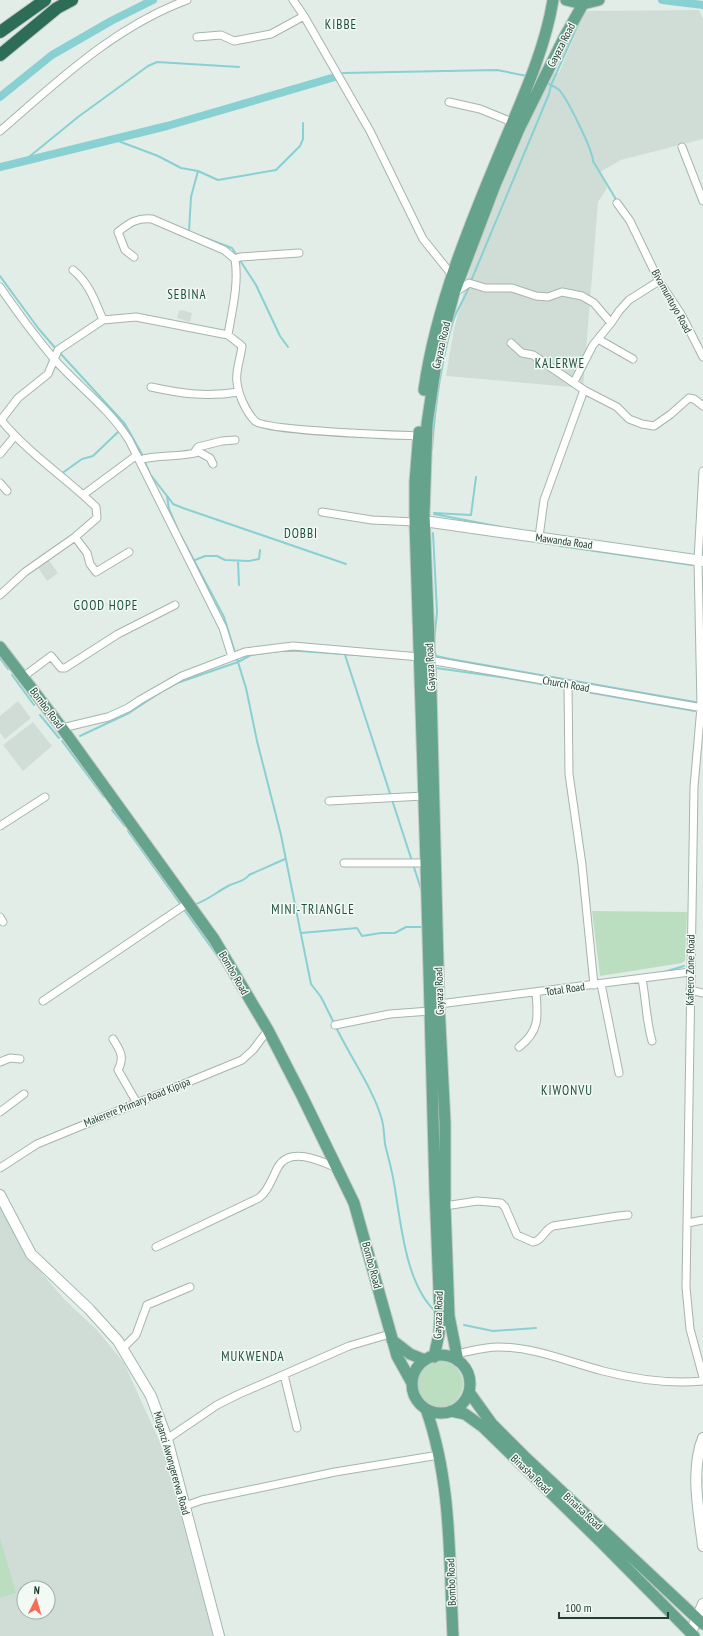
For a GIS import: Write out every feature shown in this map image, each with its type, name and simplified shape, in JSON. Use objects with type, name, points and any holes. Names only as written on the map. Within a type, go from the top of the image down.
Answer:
[{"type":"highway","points":[[0,32],[45,0]]},
{"type":"highway","points":[[0,55],[57,8],[72,0]]},
{"type":"main road","name":"Gayaza Road","points":[[430,1358],[439,1334],[440,1316],[435,1190],[435,1008],[425,659],[420,521],[415,482],[419,436],[427,367],[439,318],[452,275],[540,49],[551,16],[553,0]]},
{"type":"main road","points":[[566,0],[583,4],[594,3],[599,0]]},
{"type":"main road","name":"Gayaza Road","points":[[420,521],[430,399],[440,346],[454,293],[492,192],[519,129],[564,38],[583,4]]},
{"type":"main road","name":"Bombo Road","points":[[0,647],[62,728],[218,945],[268,1030],[354,1202],[391,1337],[400,1363],[412,1382]]},
{"type":"main road","name":"Gayaza Road","points":[[425,659],[424,796],[426,863],[435,1008],[445,1123],[445,1206],[449,1316],[458,1358]]},
{"type":"main road","points":[[391,1337],[410,1354],[430,1358],[447,1356],[458,1358],[469,1377],[469,1392],[463,1403],[447,1412],[435,1433]]},
{"type":"main road","points":[[430,1358],[419,1366],[412,1382],[417,1400],[426,1409],[447,1412]]},
{"type":"main road","name":"Binaisa Road","points":[[469,1392],[485,1416],[514,1447],[700,1621]]},
{"type":"main road","name":"Bombo Road","points":[[426,1409],[435,1433],[449,1523],[453,1636]]},
{"type":"main road","name":"Binasha Road","points":[[447,1412],[465,1414],[483,1427],[693,1634]]},
{"type":"street","points":[[0,131],[82,60],[106,43],[155,15],[187,0]]},
{"type":"street","points":[[293,0],[304,16],[370,131],[423,239],[452,275]]},
{"type":"street","points":[[197,37],[221,35],[234,41],[271,34],[304,16]]},
{"type":"street","points":[[448,102],[480,108],[512,122]]},
{"type":"street","points":[[682,147],[703,201]]},
{"type":"street","name":"Bivamuntuyo Road","points":[[617,202],[630,221],[659,281],[681,314],[702,355]]},
{"type":"street","points":[[134,257],[124,250],[118,232],[127,223],[143,218],[152,219],[224,250],[237,258],[299,253]]},
{"type":"street","points":[[228,335],[235,296],[237,258]]},
{"type":"street","points":[[73,270],[82,277],[94,297],[103,320]]},
{"type":"street","points":[[574,382],[593,345],[619,311],[629,300],[659,281]]},
{"type":"street","points":[[454,293],[469,283],[485,288],[512,288],[536,296],[548,297],[562,292],[577,294],[591,300],[611,323]]},
{"type":"street","points":[[0,288],[56,354],[114,418],[141,458],[236,656]]},
{"type":"street","points":[[0,595],[24,572],[75,538],[97,518],[96,507],[14,437],[1,420],[18,398],[48,374],[56,354],[103,320],[136,317],[228,335],[242,346],[236,381],[239,392],[249,414],[256,422],[270,426],[419,436]]},
{"type":"street","points":[[598,339],[633,359]]},
{"type":"street","points":[[511,343],[522,353],[533,355],[584,390],[617,408],[630,419],[645,425],[654,426],[677,410],[689,398],[694,399],[703,406]]},
{"type":"street","points":[[151,387],[183,394],[201,395],[239,392]]},
{"type":"street","points":[[539,537],[544,500],[584,390]]},
{"type":"street","points":[[0,454],[14,437]]},
{"type":"street","points":[[194,453],[198,447],[222,441],[235,440]]},
{"type":"street","points":[[83,495],[141,458],[156,458],[203,452],[210,458],[213,464]]},
{"type":"street","name":"Kafeero Zone Road","points":[[703,471],[701,560],[702,708],[694,787],[686,1287],[690,1330],[703,1378]]},
{"type":"street","points":[[0,483],[7,491]]},
{"type":"street","points":[[322,512],[372,520],[420,521]]},
{"type":"street","name":"Mawanda Road","points":[[420,521],[701,560]]},
{"type":"street","points":[[75,538],[87,553],[90,564],[96,572],[129,552]]},
{"type":"street","points":[[23,677],[51,656],[61,668],[65,668],[118,634],[175,605]]},
{"type":"street","name":"Church Road","points":[[62,728],[108,717],[128,708],[182,676],[236,656],[267,648],[293,646],[425,659],[702,708]]},
{"type":"street","points":[[568,684],[569,774],[598,984],[619,1073]]},
{"type":"street","points":[[329,802],[424,796]]},
{"type":"street","points":[[0,826],[45,797]]},
{"type":"street","points":[[344,863],[426,863]]},
{"type":"street","points":[[44,1001],[188,903]]},
{"type":"street","name":"Total Road","points":[[334,1025],[390,1014],[690,972]]},
{"type":"street","points":[[642,978],[647,1001],[647,1022],[652,1040]]},
{"type":"street","points":[[690,990],[703,993]]},
{"type":"street","points":[[519,1047],[533,1031],[537,1022],[536,993]]},
{"type":"street","name":"Makerere Primary Road Kipipa","points":[[0,1168],[37,1144],[242,1060],[253,1050],[268,1030]]},
{"type":"street","points":[[113,1038],[122,1054],[121,1064],[118,1070],[137,1103]]},
{"type":"street","points":[[0,1062],[10,1058],[20,1059]]},
{"type":"street","points":[[0,1112],[24,1094]]},
{"type":"street","points":[[156,1247],[259,1198],[267,1190],[281,1163],[288,1158],[300,1157],[315,1159],[338,1168]]},
{"type":"street","name":"Muganzi Awongererwa Road","points":[[0,1195],[24,1243],[34,1258],[94,1314],[123,1348],[151,1396],[167,1439],[219,1636]]},
{"type":"street","points":[[445,1206],[469,1202],[501,1203],[505,1207],[517,1235],[533,1242],[539,1240],[546,1230],[553,1226],[618,1216],[628,1216]]},
{"type":"street","points":[[688,1223],[703,1220]]},
{"type":"street","points":[[123,1348],[136,1335],[147,1305],[190,1287]]},
{"type":"street","points":[[167,1439],[218,1405],[246,1390],[349,1346],[391,1337]]},
{"type":"street","points":[[458,1358],[485,1348],[511,1348],[551,1355],[623,1375],[683,1382],[703,1381]]},
{"type":"street","points":[[284,1375],[297,1428]]},
{"type":"street","points":[[703,1438],[699,1450],[697,1476],[703,1546]]},
{"type":"street","points":[[185,1506],[202,1500],[335,1472],[439,1456]]},
{"type":"street","points":[[693,1634],[700,1621],[703,1604]]},
{"type":"shaded area","points":[[699,10],[703,19],[703,139],[621,160],[600,172],[607,188],[598,202],[583,388],[446,376],[454,329],[483,220],[550,73],[559,73],[585,11]]},
{"type":"shaded area","points":[[182,310],[192,313],[190,322],[177,318],[179,311]]},
{"type":"shaded area","points":[[48,559],[58,573],[47,581],[37,566]]},
{"type":"shaded area","points":[[18,701],[31,718],[5,739],[0,733],[0,716]]},
{"type":"shaded area","points":[[33,722],[52,746],[23,771],[3,745]]},
{"type":"shaded area","points":[[0,1200],[16,1237],[38,1269],[65,1300],[97,1330],[124,1363],[163,1449],[213,1636],[0,1636]]},
{"type":"green space","points":[[592,911],[687,912],[685,960],[682,963],[600,976]]},
{"type":"green space","points":[[440,1361],[453,1365],[459,1371],[463,1384],[459,1397],[453,1403],[440,1407],[427,1403],[421,1397],[417,1384],[421,1371],[427,1365]]},
{"type":"green space","points":[[0,1538],[16,1593],[0,1598]]},
{"type":"waterway","points":[[0,97],[52,55],[111,21],[153,0]]},
{"type":"waterway","points":[[662,0],[703,5]]},
{"type":"waterway","points":[[471,281],[549,94],[551,85],[582,16]]},
{"type":"waterway","points":[[24,161],[78,117],[148,66],[157,62],[239,67]]},
{"type":"waterway","points":[[343,73],[497,70],[527,76]]},
{"type":"waterway","points":[[0,167],[167,126],[335,77]]},
{"type":"waterway","points":[[547,83],[558,89],[567,101],[589,146],[593,161],[617,201]]},
{"type":"waterway","points":[[113,139],[158,156],[181,168],[198,171],[218,180],[276,170],[300,146],[303,139],[303,123]]},
{"type":"waterway","points":[[192,233],[189,231],[191,197],[198,171]]},
{"type":"waterway","points":[[200,236],[232,248],[256,285],[280,336],[288,347]]},
{"type":"waterway","points":[[0,276],[38,328],[57,350]]},
{"type":"waterway","points":[[432,449],[437,400],[445,352],[453,321],[470,285]]},
{"type":"waterway","points":[[60,353],[125,424],[143,456]]},
{"type":"waterway","points":[[61,474],[82,459],[93,456],[125,424]]},
{"type":"waterway","points":[[144,460],[150,474],[167,496],[169,509],[178,530]]},
{"type":"waterway","points":[[434,513],[471,515],[476,477]]},
{"type":"waterway","points":[[430,491],[430,504]]},
{"type":"waterway","points":[[168,497],[173,504],[183,508],[346,564]]},
{"type":"waterway","points":[[434,514],[501,527]]},
{"type":"waterway","points":[[433,533],[437,612],[434,642]]},
{"type":"waterway","points":[[180,534],[224,617],[246,688],[257,741],[281,835],[311,984],[321,997],[334,1023]]},
{"type":"waterway","points":[[560,546],[692,565]]},
{"type":"waterway","points":[[195,560],[205,556],[217,556],[225,560],[249,561],[259,559],[260,550]]},
{"type":"waterway","points":[[238,561],[239,585]]},
{"type":"waterway","points":[[166,689],[177,683],[238,662],[251,655],[280,651],[300,651],[385,657]]},
{"type":"waterway","points":[[435,652],[436,656],[450,659],[695,702]]},
{"type":"waterway","points":[[345,655],[422,892]]},
{"type":"waterway","points":[[0,658],[8,669]]},
{"type":"waterway","points":[[436,680],[436,668],[507,678],[695,711]]},
{"type":"waterway","points":[[12,675],[34,705]]},
{"type":"waterway","points":[[80,736],[129,713],[161,692]]},
{"type":"waterway","points":[[40,715],[59,738]]},
{"type":"waterway","points":[[62,741],[104,797]]},
{"type":"waterway","points":[[112,810],[125,826]]},
{"type":"waterway","points":[[128,831],[181,905]]},
{"type":"waterway","points":[[196,904],[230,885],[243,880],[249,875],[285,859]]},
{"type":"waterway","points":[[183,908],[221,961]]},
{"type":"waterway","points":[[301,933],[357,928],[362,936],[381,933],[395,933],[406,927],[421,927]]},
{"type":"waterway","points":[[664,972],[684,966]]},
{"type":"waterway","points":[[336,1027],[373,1097],[383,1123],[385,1144],[393,1178],[406,1251],[417,1285],[425,1299],[435,1311]]},
{"type":"waterway","points":[[464,1325],[493,1331],[536,1328]]},
{"type":"district","name":"KIBBE","points":[[341,24]]},
{"type":"district","name":"SEBINA","points":[[187,294]]},
{"type":"district","name":"KALERWE","points":[[560,363]]},
{"type":"district","name":"DOBBI","points":[[301,533]]},
{"type":"district","name":"GOOD HOPE","points":[[106,605]]},
{"type":"district","name":"MINI-TRIANGLE","points":[[313,909]]},
{"type":"district","name":"KIWONVU","points":[[567,1090]]},
{"type":"district","name":"MUKWENDA","points":[[253,1356]]}]
